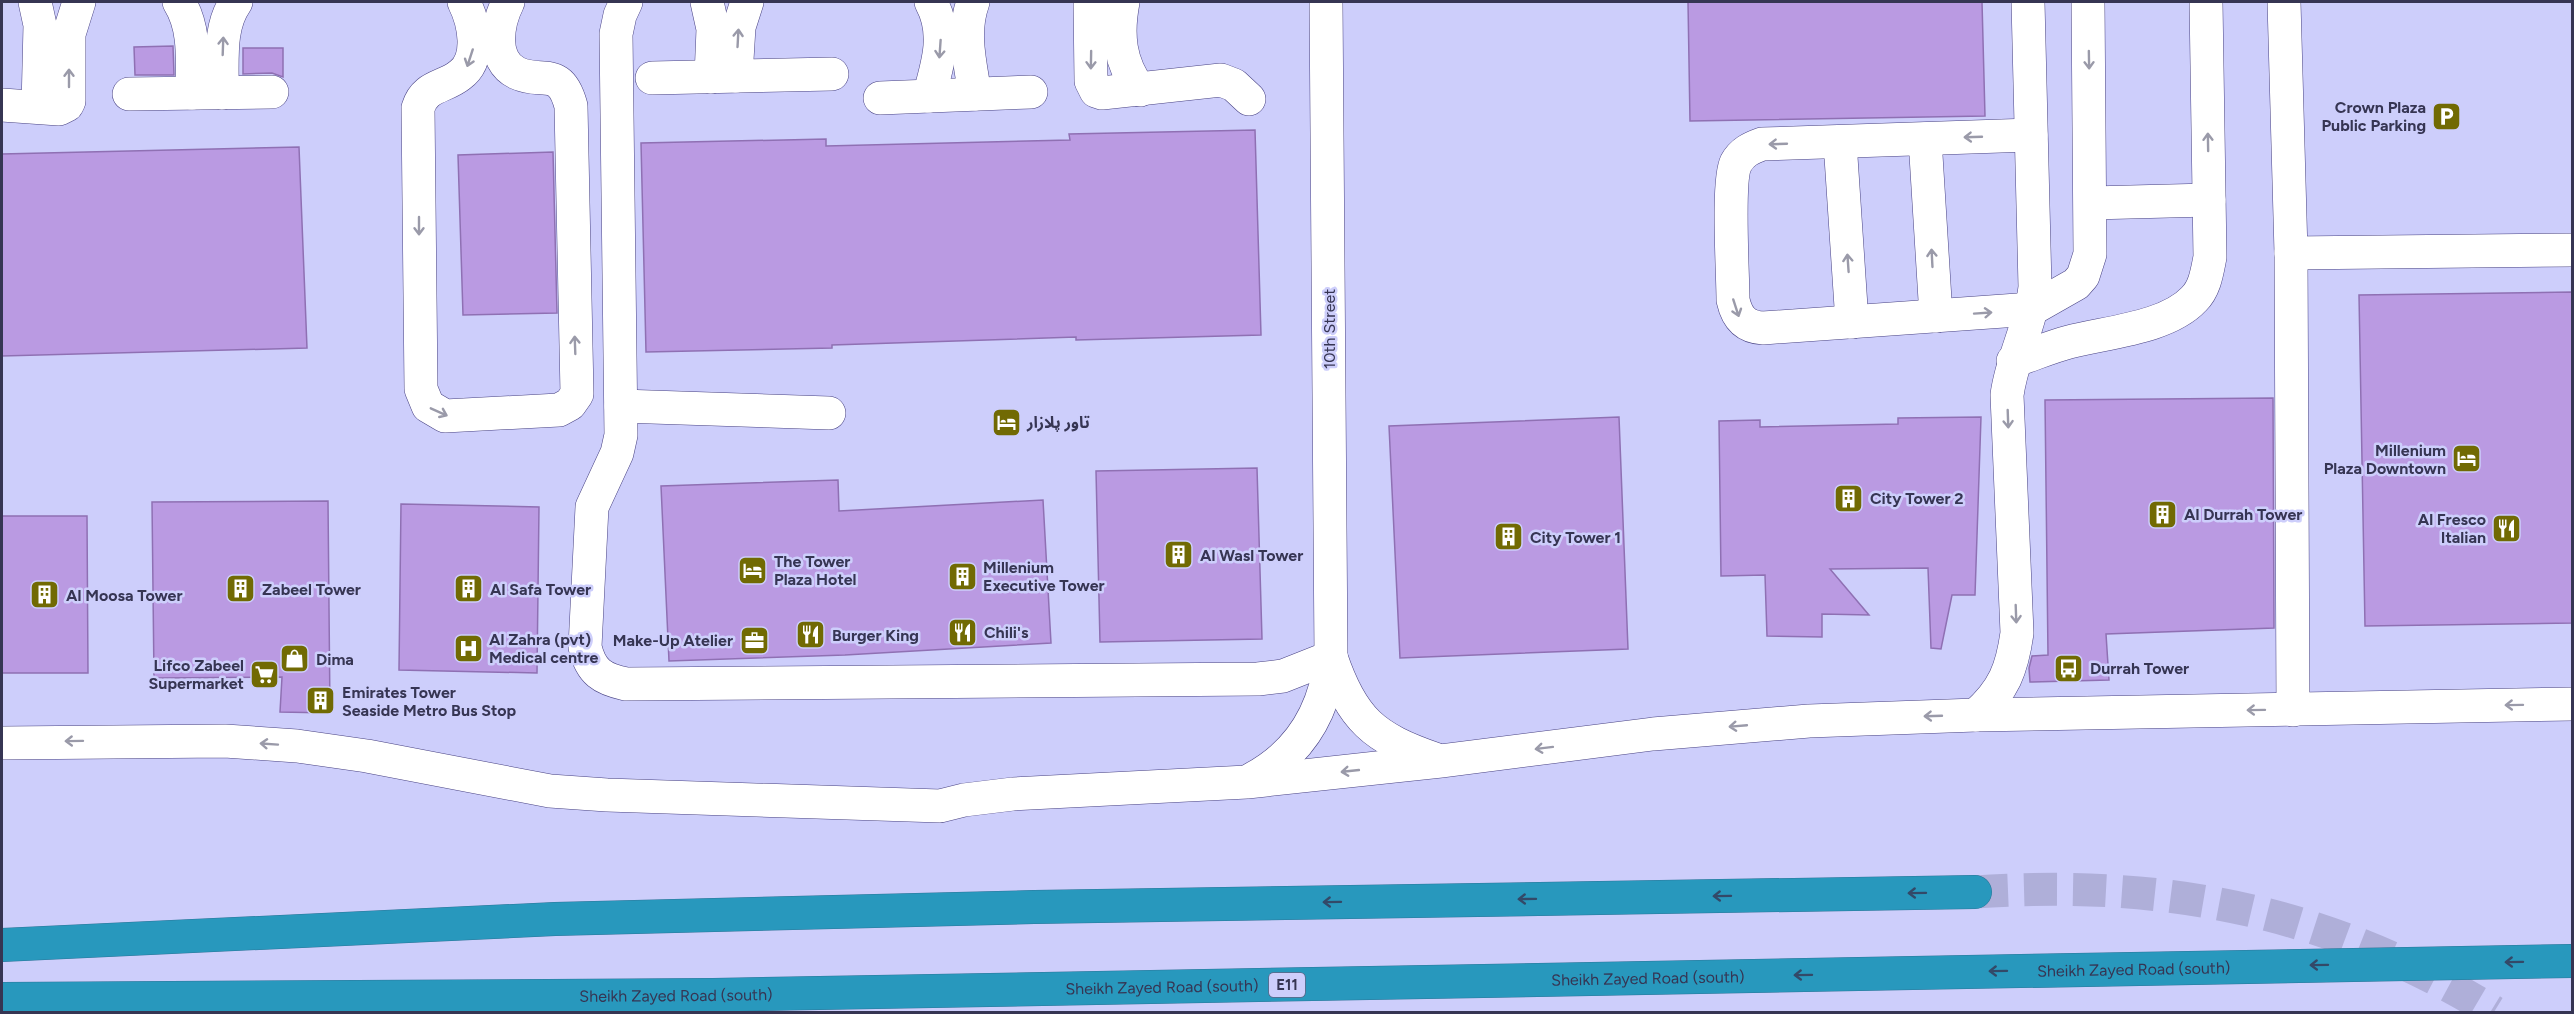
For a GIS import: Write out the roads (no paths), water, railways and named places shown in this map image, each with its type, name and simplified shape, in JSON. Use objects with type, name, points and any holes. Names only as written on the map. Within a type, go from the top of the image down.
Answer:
[{"type":"highway","points":[[2,945],[555,919],[1034,907],[1975,892]]},
{"type":"highway","name":"Sheikh Zayed Road (south)","points":[[2,999],[713,995],[2572,961]]},
{"type":"street","points":[[35,2],[39,25],[38,107]]},
{"type":"street","points":[[2,105],[58,110],[69,101],[69,34],[80,2]]},
{"type":"street","points":[[179,2],[188,18],[207,93]]},
{"type":"street","points":[[207,93],[225,25],[236,2]]},
{"type":"street","points":[[464,2],[472,23],[474,41],[470,64],[462,74],[427,92],[421,98],[418,108],[421,388],[428,406],[445,416],[559,410],[570,404],[577,394],[571,106],[563,88],[556,81],[547,77],[519,74],[505,63],[500,50],[499,30],[508,2]]},
{"type":"street","points":[[626,2],[620,15],[616,34],[621,435],[617,453],[592,507],[585,647],[588,662],[598,673],[611,681],[626,684],[1258,679],[1283,676],[1331,657]]},
{"type":"street","points":[[707,2],[724,76]]},
{"type":"street","points":[[724,76],[747,2]]},
{"type":"street","points":[[930,96],[940,58],[941,41],[932,2]]},
{"type":"street","points":[[973,2],[967,26],[967,40],[975,94]]},
{"type":"street","points":[[1090,2],[1092,87],[1102,93],[1221,80],[1234,85],[1249,99]]},
{"type":"street","points":[[1123,2],[1121,52],[1131,78],[1140,90]]},
{"type":"street","name":"10th Street","points":[[1247,782],[1285,758],[1306,732],[1322,702],[1331,657],[1326,2]]},
{"type":"street","points":[[1976,715],[1991,702],[2012,666],[2017,633],[2007,395],[2013,362],[2032,309],[2035,287],[2028,2]]},
{"type":"street","points":[[2031,135],[1762,144],[1750,148],[1741,155],[1732,176],[1735,311],[1742,321],[1752,327],[1852,322],[2032,309],[2067,291],[2084,276],[2090,254],[2088,2]]},
{"type":"street","points":[[2013,362],[2058,345],[2158,321],[2179,313],[2195,298],[2206,279],[2210,257],[2206,2]]},
{"type":"street","points":[[2284,2],[2290,253],[2293,710]]},
{"type":"street","points":[[652,78],[832,74]]},
{"type":"street","points":[[129,94],[272,92]]},
{"type":"street","points":[[880,98],[1031,92]]},
{"type":"street","points":[[1925,139],[1936,316]]},
{"type":"street","points":[[1840,142],[1852,322]]},
{"type":"street","points":[[2091,203],[2209,200]]},
{"type":"street","points":[[2290,253],[2572,250]]},
{"type":"street","points":[[621,406],[829,413]]},
{"type":"street","name":"10th Street","points":[[1331,657],[1348,699],[1378,734],[1398,746],[1441,761]]},
{"type":"street","points":[[2,743],[225,741],[297,746],[367,756],[550,791],[607,795],[940,806],[964,800],[1013,794],[1247,782],[1705,729],[1820,720],[2572,704]]},
{"type":"tunnel","points":[[1975,892],[2046,889],[2114,891],[2180,898],[2245,909],[2308,926],[2370,949],[2432,977],[2494,1012]]},
{"type":"place","name":"Crown Plaza Public Parking","points":[[2447,116]]},
{"type":"place","name":"تاور پلازار","points":[[1006,422]]},
{"type":"place","name":"Millenium Plaza Downtown","points":[[2467,459]]},
{"type":"place","name":"City Tower 2","points":[[1849,498]]},
{"type":"place","name":"Al Durrah Tower","points":[[2163,514]]},
{"type":"place","name":"Al Fresco Italian","points":[[2507,528]]},
{"type":"place","name":"City Tower 1","points":[[1509,537]]},
{"type":"place","name":"Al Wasl Tower","points":[[1179,555]]},
{"type":"place","name":"The Tower Plaza Hotel","points":[[753,570]]},
{"type":"place","name":"Millenium Executive Tower","points":[[962,576]]},
{"type":"place","name":"Zabeel Tower","points":[[241,589]]},
{"type":"place","name":"Al Safa Tower","points":[[469,589]]},
{"type":"place","name":"Al Moosa Tower","points":[[45,595]]},
{"type":"place","name":"Chili's","points":[[963,632]]},
{"type":"place","name":"Burger King","points":[[811,635]]},
{"type":"place","name":"Make-Up Atelier","points":[[754,640]]},
{"type":"place","name":"Al Zahra (pvt) Medical centre","points":[[468,648]]},
{"type":"place","name":"Dima","points":[[295,659]]},
{"type":"place","name":"Durrah Tower","points":[[2069,668]]},
{"type":"place","name":"Lifco Zabeel Supermarket","points":[[265,674]]},
{"type":"place","name":"Emirates Tower Seaside Metro Bus Stop","points":[[321,701]]}]
